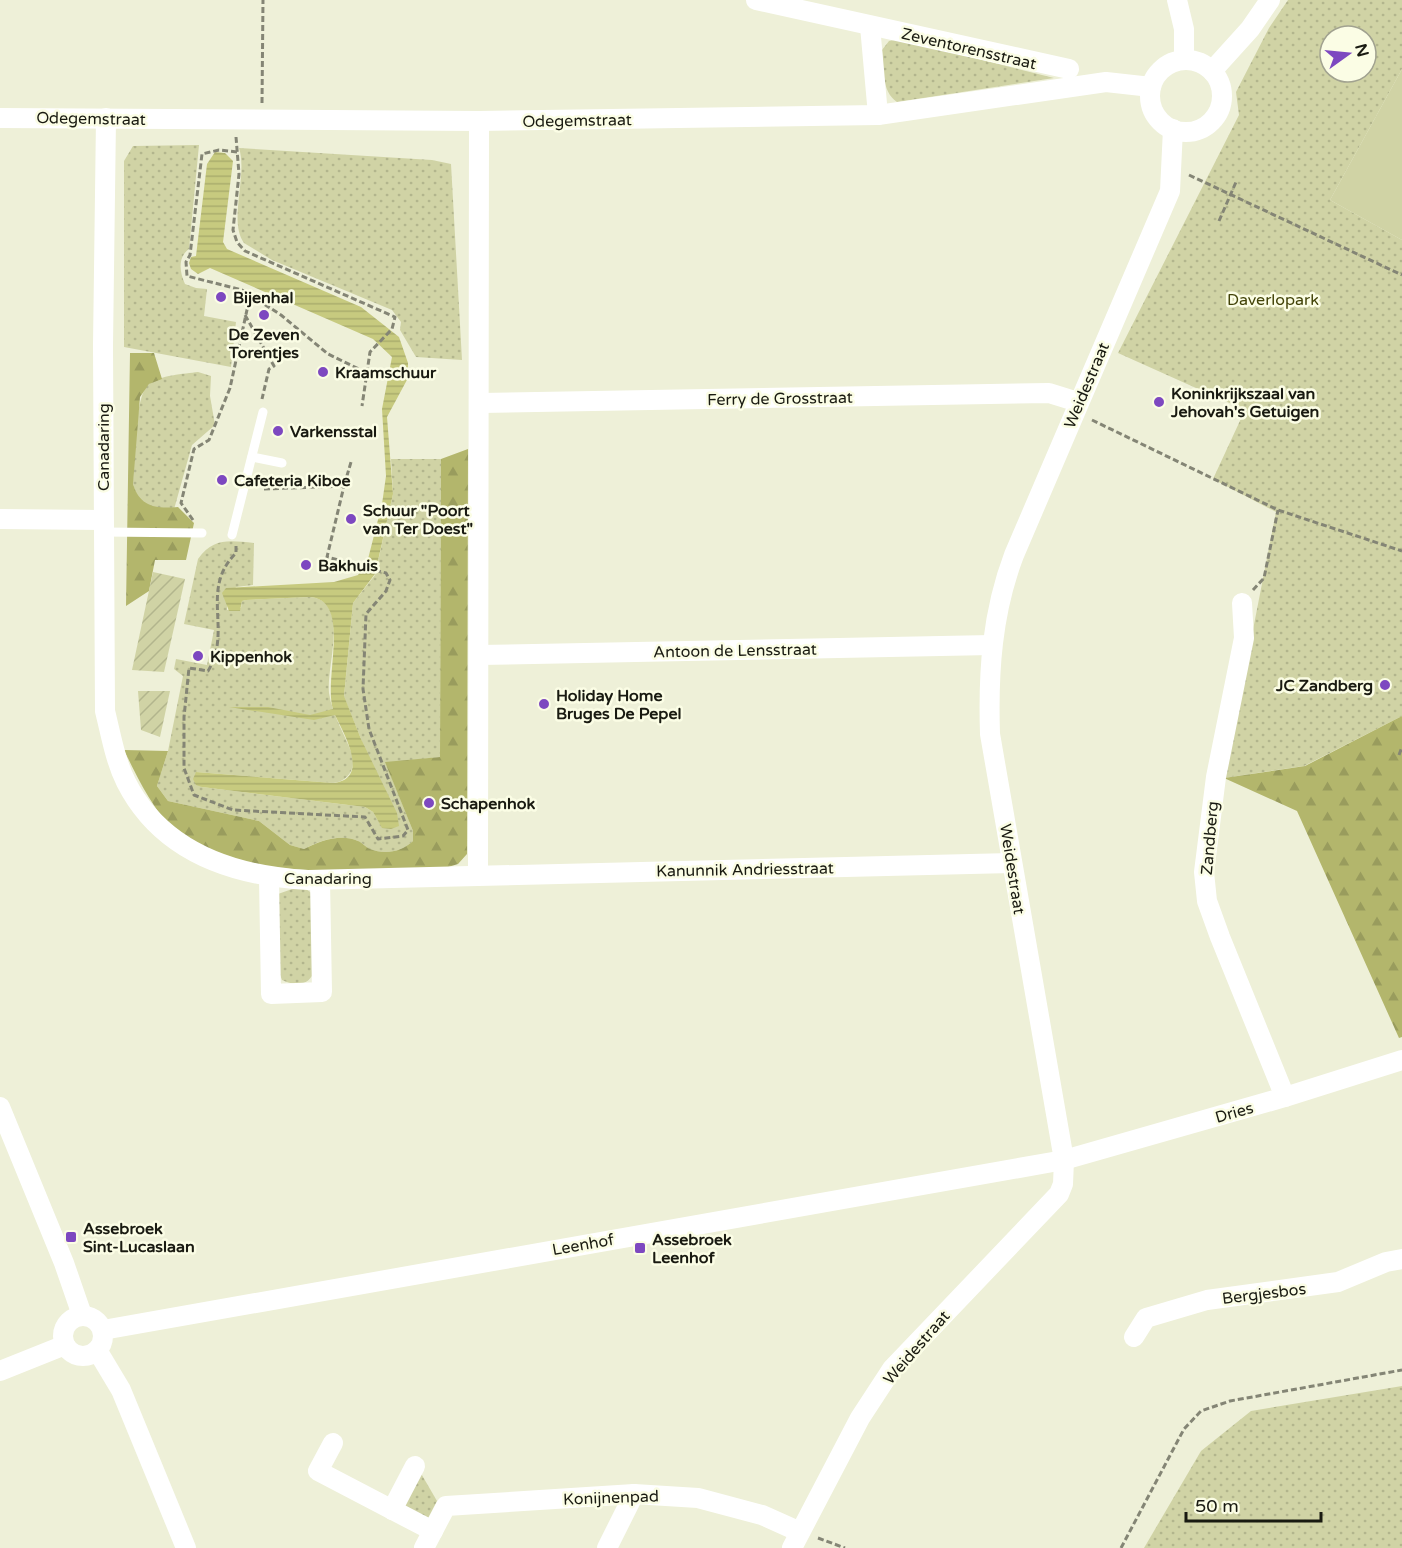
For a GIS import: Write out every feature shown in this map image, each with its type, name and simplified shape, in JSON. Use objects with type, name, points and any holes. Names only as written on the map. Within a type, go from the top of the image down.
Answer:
[{"type":"street","points":[[1177,0],[1184,29],[1184,60]]},
{"type":"street","points":[[1212,71],[1234,49],[1270,0]]},
{"type":"street","name":"Zeventorensstraat","points":[[763,1],[1068,69]]},
{"type":"street","points":[[870,26],[878,115]]},
{"type":"street","points":[[1184,60],[1202,64],[1212,71],[1220,85],[1222,98],[1216,116],[1201,129],[1189,132],[1173,129],[1156,116],[1150,100],[1151,87],[1157,74],[1172,63],[1184,60]]},
{"type":"street","name":"Odegemstraat","points":[[0,118],[479,121],[878,115],[1106,82],[1151,87]]},
{"type":"street","name":"Canadaring","points":[[106,118],[103,526],[105,711],[114,749],[126,782],[145,811],[179,844],[205,859],[237,871],[269,878],[320,880],[478,876]]},
{"type":"street","points":[[478,876],[481,403],[479,121]]},
{"type":"street","name":"Weidestraat","points":[[796,1540],[860,1418],[892,1369],[1059,1194],[1064,1184],[1064,1160],[990,734],[989,690],[992,645],[1003,585],[1076,407],[1170,191],[1173,129]]},
{"type":"street","name":"Ferry de Grosstraat","points":[[481,403],[1049,393],[1076,407]]},
{"type":"street","points":[[0,519],[103,526]]},
{"type":"street","name":"Zandberg","points":[[1242,603],[1244,638],[1216,777],[1204,872],[1208,902],[1220,937],[1285,1097]]},
{"type":"street","name":"Antoon de Lensstraat","points":[[479,655],[992,645]]},
{"type":"street","name":"Kanunnik Andriesstraat","points":[[478,876],[1012,863]]},
{"type":"street","points":[[269,878],[271,993],[322,992],[320,880]]},
{"type":"street","name":"Dries","points":[[1064,1160],[1285,1097],[1402,1060]]},
{"type":"street","points":[[0,1107],[64,1263],[82,1316]]},
{"type":"street","name":"Leenhof","points":[[103,1330],[1064,1160]]},
{"type":"street","name":"Bergjesbos","points":[[1134,1336],[1146,1318],[1197,1303],[1338,1282],[1386,1262],[1402,1259]]},
{"type":"street","points":[[82,1316],[96,1320],[103,1330],[102,1342],[97,1350],[84,1356],[77,1355],[65,1345],[65,1327],[74,1317],[82,1316]]},
{"type":"street","points":[[0,1371],[65,1345]]},
{"type":"street","points":[[97,1350],[121,1390],[186,1548]]},
{"type":"street","name":"Konijnenpad","points":[[333,1443],[318,1471],[392,1510],[429,1540],[446,1506],[634,1494],[698,1498],[762,1515],[796,1540]]},
{"type":"street","points":[[392,1510],[415,1466]]},
{"type":"street","points":[[607,1548],[634,1494]]},
{"type":"lane","points":[[234,538],[263,412]]},
{"type":"lane","points":[[252,457],[282,463]]},
{"type":"lane","points":[[103,526],[202,532]]},
{"type":"path","points":[[262,120],[263,0]]},
{"type":"path","points":[[236,120],[239,174],[233,230],[237,242],[245,251],[395,317],[392,329],[370,352],[362,406]]},
{"type":"path","points":[[237,152],[219,150],[201,154],[188,276],[242,290],[281,315],[327,354],[367,373]]},
{"type":"path","points":[[1171,167],[1402,275]]},
{"type":"path","points":[[1219,221],[1236,182]]},
{"type":"path","points":[[202,532],[181,503],[194,449],[209,440],[230,388],[250,296]]},
{"type":"path","points":[[245,314],[274,366],[269,369],[260,408],[263,412]]},
{"type":"path","points":[[1076,407],[1278,510],[1402,552]]},
{"type":"path","points":[[234,538],[236,553],[224,566],[217,589],[220,625],[213,664],[208,671],[189,668],[184,717],[184,768],[194,795],[233,810],[365,818],[378,839],[403,836],[408,830],[369,729],[363,689],[366,614],[386,591],[390,580],[386,573],[327,557],[351,462]]},
{"type":"path","points":[[264,489],[344,486]]},
{"type":"path","points":[[1242,603],[1264,578],[1278,510]]},
{"type":"path","points":[[1400,755],[1402,747]]},
{"type":"path","points":[[1121,1548],[1184,1429],[1201,1411],[1230,1401],[1402,1370]]},
{"type":"path","points":[[796,1540],[845,1548]]},
{"type":"green space","name":"Daverlopark","points":[[1288,0],[1402,0],[1402,69],[1330,200],[1402,240],[1402,716],[1304,766],[1224,778],[1276,512],[1213,479],[1245,410],[1118,353],[1239,115],[1236,92],[1269,28]]},
{"type":"green space","points":[[899,39],[1054,78],[897,102],[888,92],[883,71],[882,50],[889,41]]},
{"type":"green space","points":[[1402,69],[1402,240],[1330,200]]},
{"type":"green space","points":[[199,145],[189,249],[181,260],[181,269],[185,284],[207,289],[204,316],[236,322],[231,367],[124,347],[124,161],[133,146]]},
{"type":"green space","points":[[239,148],[432,160],[451,164],[462,360],[416,357],[400,330],[401,322],[392,310],[272,260],[244,243],[238,223],[241,172]]},
{"type":"green space","points":[[130,353],[154,353],[162,379],[149,384],[140,397],[133,484],[136,492],[150,505],[178,507],[194,523],[186,560],[155,560],[149,591],[126,606]]},
{"type":"green space","points":[[198,372],[211,376],[210,396],[215,425],[192,445],[173,513],[160,515],[137,497],[133,484],[140,401],[144,391],[154,381],[172,375]]},
{"type":"green space","points":[[468,449],[467,854],[458,864],[445,868],[306,870],[270,867],[236,860],[205,849],[178,833],[154,806],[124,750],[168,751],[157,786],[168,801],[259,821],[290,845],[304,849],[323,841],[344,838],[359,842],[376,851],[387,852],[403,848],[413,841],[413,831],[385,762],[440,757],[441,459]]},
{"type":"green space","points":[[391,459],[441,459],[440,757],[386,763],[413,831],[413,841],[403,848],[387,852],[376,851],[359,842],[344,838],[323,841],[304,849],[290,845],[259,821],[168,801],[157,786],[168,751],[183,676],[174,669],[176,659],[207,665],[214,630],[184,624],[198,559],[210,547],[223,542],[254,543],[253,585],[236,587],[227,602],[227,610],[241,608],[242,601],[246,600],[309,597],[322,601],[329,609],[334,635],[329,693],[333,709],[353,757],[353,767],[346,778],[333,783],[196,772],[202,787],[365,807],[373,812],[380,824],[361,739],[344,697],[353,603],[375,575],[393,494]]},
{"type":"green space","points":[[153,572],[185,579],[164,672],[132,670]]},
{"type":"green space","points":[[138,691],[170,691],[160,737],[141,730]]},
{"type":"green space","points":[[1402,716],[1402,1037],[1399,1038],[1297,811],[1224,778],[1305,766]]},
{"type":"green space","points":[[295,888],[306,889],[313,894],[313,974],[307,981],[299,984],[282,980],[279,972],[278,894]]},
{"type":"green space","points":[[1402,1386],[1402,1548],[1144,1548],[1201,1451],[1251,1411]]},
{"type":"green space","points":[[419,1470],[437,1501],[427,1520],[402,1507]]},
{"type":"shaded area","points":[[215,152],[225,153],[233,161],[223,242],[227,249],[361,307],[399,337],[408,363],[408,378],[387,417],[393,494],[375,574],[353,603],[344,696],[361,739],[397,813],[399,826],[391,829],[382,828],[373,812],[365,807],[202,787],[196,785],[193,779],[196,772],[333,783],[344,780],[351,773],[352,755],[335,715],[314,720],[229,707],[268,707],[310,715],[333,709],[331,679],[334,642],[330,611],[322,601],[309,597],[246,600],[242,601],[240,611],[229,611],[222,593],[226,588],[334,582],[358,575],[368,559],[382,504],[386,476],[382,409],[392,357],[373,339],[210,268],[198,274],[191,269],[189,263],[191,257],[196,256],[207,164]]},
{"type":"place","name":"Bijenhal","points":[[221,297]]},
{"type":"place","name":"De Zeven Torentjes","points":[[264,315]]},
{"type":"place","name":"Kraamschuur","points":[[323,372]]},
{"type":"place","name":"Koninkrijkszaal van Jehovah's Getuigen","points":[[1159,402]]},
{"type":"place","name":"Varkensstal","points":[[278,431]]},
{"type":"place","name":"Cafeteria Kiboe","points":[[222,480]]},
{"type":"place","name":"Schuur \"Poort van Ter Doest\"","points":[[351,519]]},
{"type":"place","name":"Bakhuis","points":[[306,565]]},
{"type":"place","name":"Kippenhok","points":[[198,656]]},
{"type":"place","name":"JC Zandberg","points":[[1385,685]]},
{"type":"place","name":"Holiday Home Bruges De Pepel","points":[[544,704]]},
{"type":"place","name":"Schapenhok","points":[[429,803]]},
{"type":"place","name":"Assebroek Sint-Lucaslaan","points":[[71,1237]]},
{"type":"place","name":"Assebroek Leenhof","points":[[640,1248]]}]
